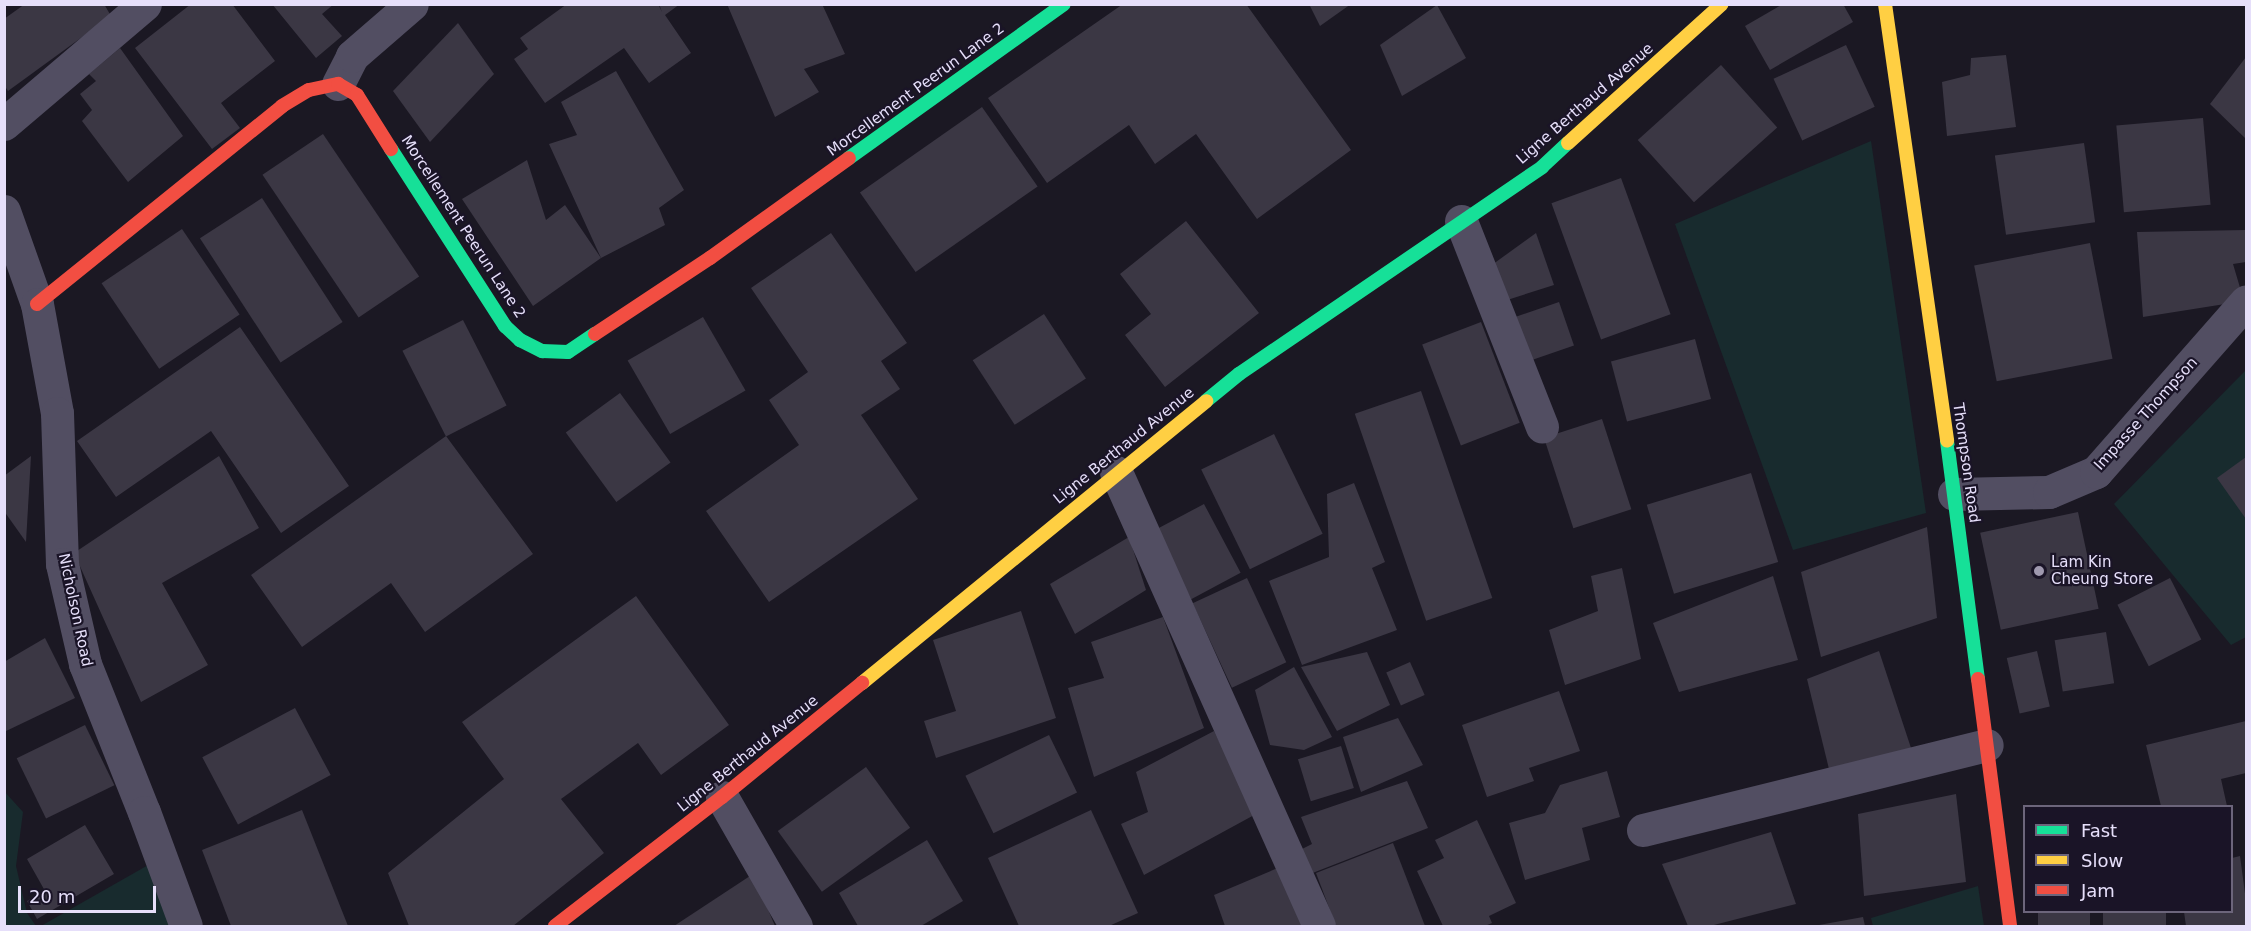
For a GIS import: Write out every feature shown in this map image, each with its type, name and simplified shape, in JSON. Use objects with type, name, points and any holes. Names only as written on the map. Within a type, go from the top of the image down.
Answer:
[{"type":"street","points":[[4,124],[145,4]]},
{"type":"street","points":[[37,304],[282,106],[309,90],[338,84],[352,56],[411,4]]},
{"type":"street","name":"Morcellement Peerun Lane 2","points":[[338,84],[357,95],[506,326],[520,340],[542,351],[568,352],[710,258],[1064,4]]},
{"type":"street","name":"Ligne Berthaud Avenue","points":[[555,927],[722,797],[1116,472],[1239,374],[1542,167],[1722,4]]},
{"type":"street","name":"Thompson Road","points":[[1885,4],[1954,494],[2010,927]]},
{"type":"street","name":"Nicholson Road","points":[[4,211],[37,304],[57,413],[62,564],[85,664],[144,812],[186,927]]},
{"type":"street","points":[[1461,221],[1542,427]]},
{"type":"street","name":"Impasse Thompson","points":[[1954,494],[2049,492],[2096,472],[2247,301]]},
{"type":"street","points":[[1116,472],[1319,927]]},
{"type":"street","points":[[1643,830],[1987,745]]},
{"type":"street","points":[[722,797],[796,927]]},
{"type":"green space","points":[[1871,141],[1926,513],[1793,550],[1675,224]]},
{"type":"green space","points":[[2246,370],[2246,637],[2231,645],[2114,504]]},
{"type":"green space","points":[[4,791],[23,812],[16,866],[27,913],[36,926],[5,926]]},
{"type":"green space","points":[[150,864],[169,926],[41,926]]},
{"type":"green space","points":[[1978,886],[1984,926],[1873,926],[1871,918]]},
{"type":"building","points":[[25,4],[104,4],[111,16],[8,91],[4,85],[4,19]]},
{"type":"building","points":[[191,4],[232,4],[275,61],[221,103],[240,128],[212,149],[135,48]]},
{"type":"building","points":[[272,4],[334,4],[322,14],[342,36],[316,58]]},
{"type":"building","points":[[567,4],[658,4],[662,12],[659,4],[680,4],[665,15],[691,53],[649,83],[624,48],[545,103],[514,59],[528,49],[520,38]]},
{"type":"building","points":[[727,4],[822,4],[845,54],[804,69],[819,92],[775,117]]},
{"type":"building","points":[[1123,4],[1246,4],[1351,150],[1257,219],[1196,134],[1155,164],[1129,125],[1047,183],[988,98]]},
{"type":"building","points":[[1309,4],[1351,4],[1320,26]]},
{"type":"building","points":[[1783,4],[1843,4],[1853,22],[1770,70],[1745,26]]},
{"type":"building","points":[[1437,5],[1466,58],[1402,96],[1380,45]]},
{"type":"building","points":[[458,23],[494,74],[430,142],[393,91]]},
{"type":"building","points":[[1846,45],[1875,107],[1802,140],[1773,79]]},
{"type":"building","points":[[120,48],[183,136],[128,182],[82,121],[92,110],[80,94],[96,81],[89,74]]},
{"type":"building","points":[[2006,55],[2016,127],[1947,136],[1942,82],[1970,75],[1971,58]]},
{"type":"building","points":[[2246,57],[2246,139],[2210,104]]},
{"type":"building","points":[[1721,65],[1777,127],[1694,202],[1638,140]]},
{"type":"building","points":[[616,71],[684,190],[659,208],[665,225],[601,258],[549,144],[577,135],[561,102]]},
{"type":"building","points":[[982,107],[1038,186],[916,272],[860,192]]},
{"type":"building","points":[[2203,118],[2211,205],[2124,212],[2116,126]]},
{"type":"building","points":[[323,134],[419,277],[359,317],[262,175]]},
{"type":"building","points":[[2084,143],[2095,222],[2006,235],[1995,156]]},
{"type":"building","points":[[527,160],[546,220],[565,205],[601,258],[533,306],[462,199]]},
{"type":"building","points":[[1621,178],[1671,314],[1601,340],[1551,203]]},
{"type":"building","points":[[262,198],[343,322],[281,362],[200,238]]},
{"type":"building","points":[[1186,221],[1259,313],[1165,387],[1125,335],[1151,314],[1120,274]]},
{"type":"building","points":[[182,229],[240,314],[159,369],[102,283]]},
{"type":"building","points":[[2246,230],[2246,262],[2233,264],[2244,301],[2143,317],[2137,232]]},
{"type":"building","points":[[831,233],[907,343],[881,361],[900,389],[861,415],[918,499],[769,602],[706,511],[799,445],[769,400],[808,372],[751,288]]},
{"type":"building","points":[[1536,233],[1554,285],[1501,302],[1489,267]]},
{"type":"building","points":[[2090,243],[2113,359],[1997,381],[1974,266]]},
{"type":"building","points":[[1559,302],[1574,345],[1523,363],[1508,320]]},
{"type":"building","points":[[1044,314],[1086,379],[1015,425],[973,360]]},
{"type":"building","points":[[703,317],[746,391],[670,434],[628,360]]},
{"type":"building","points":[[463,320],[507,406],[446,436],[402,351]]},
{"type":"building","points":[[1481,322],[1520,423],[1461,445],[1422,345]]},
{"type":"building","points":[[240,327],[349,486],[281,533],[211,431],[116,497],[77,441]]},
{"type":"building","points":[[1695,339],[1711,399],[1627,421],[1611,362]]},
{"type":"building","points":[[1421,391],[1492,598],[1426,621],[1355,414]]},
{"type":"building","points":[[620,393],[671,463],[616,502],[566,432]]},
{"type":"building","points":[[1602,419],[1631,509],[1573,528],[1544,438]]},
{"type":"building","points":[[1274,434],[1323,534],[1250,569],[1201,470]]},
{"type":"building","points":[[446,436],[533,554],[425,632],[391,583],[302,647],[251,575]]},
{"type":"building","points":[[31,456],[26,542],[4,511],[4,476]]},
{"type":"building","points":[[219,456],[259,528],[162,583],[208,665],[141,702],[74,553]]},
{"type":"building","points":[[2246,457],[2246,519],[2217,478]]},
{"type":"building","points":[[1751,473],[1778,562],[1674,594],[1647,505]]},
{"type":"building","points":[[1354,483],[1385,562],[1372,568],[1397,630],[1302,665],[1269,581],[1329,557],[1327,494]]},
{"type":"building","points":[[1204,504],[1241,573],[1191,599],[1155,530]]},
{"type":"building","name":"Lam Kin Cheung Store","points":[[2078,512],[2099,609],[2001,630],[1980,533]]},
{"type":"building","points":[[1927,527],[1937,618],[1821,657],[1801,572]]},
{"type":"building","points":[[1129,537],[1146,590],[1075,634],[1050,584]]},
{"type":"building","points":[[1622,568],[1641,659],[1565,685],[1549,630],[1598,611],[1591,576]]},
{"type":"building","points":[[1773,576],[1798,660],[1679,692],[1653,623]]},
{"type":"building","points":[[1247,578],[1286,662],[1232,688],[1193,603]]},
{"type":"building","points":[[2170,578],[2201,639],[2149,666],[2117,605]]},
{"type":"building","points":[[636,596],[729,725],[661,775],[638,743],[561,799],[604,853],[513,926],[409,926],[388,873],[504,779],[462,722]]},
{"type":"building","points":[[1021,611],[1056,718],[936,758],[924,721],[956,711],[933,640]]},
{"type":"building","points":[[1163,617],[1204,728],[1094,777],[1068,688],[1104,678],[1091,642]]},
{"type":"building","points":[[2106,632],[2114,683],[2063,691],[2055,640]]},
{"type":"building","points":[[45,638],[75,698],[4,732],[4,662]]},
{"type":"building","points":[[1879,651],[1911,748],[1829,769],[1807,679]]},
{"type":"building","points":[[2037,651],[2050,707],[2020,714],[2007,658]]},
{"type":"building","points":[[1367,652],[1390,705],[1337,731],[1301,667]]},
{"type":"building","points":[[1410,662],[1425,695],[1401,705],[1386,673]]},
{"type":"building","points":[[1294,667],[1332,737],[1304,750],[1270,745],[1255,690]]},
{"type":"building","points":[[1559,691],[1580,751],[1529,768],[1534,781],[1487,797],[1462,725]]},
{"type":"building","points":[[295,708],[331,775],[238,824],[202,757]]},
{"type":"building","points":[[1398,718],[1423,765],[1361,792],[1343,737]]},
{"type":"building","points":[[2246,721],[2246,773],[2221,779],[2227,805],[2161,805],[2146,745]]},
{"type":"building","points":[[85,725],[114,785],[46,819],[17,758]]},
{"type":"building","points":[[1214,731],[1256,814],[1144,875],[1121,824],[1148,812],[1136,772]]},
{"type":"building","points":[[1049,735],[1077,793],[993,833],[965,776]]},
{"type":"building","points":[[1341,746],[1354,788],[1311,801],[1298,759]]},
{"type":"building","points":[[866,767],[910,828],[822,892],[778,831]]},
{"type":"building","points":[[1607,771],[1620,817],[1582,828],[1590,860],[1525,880],[1509,823],[1545,813],[1560,785]]},
{"type":"building","points":[[1407,781],[1428,828],[1310,874],[1302,849],[1312,844],[1301,817]]},
{"type":"building","points":[[1956,794],[1966,882],[1864,896],[1858,814]]},
{"type":"building","points":[[302,810],[348,926],[231,926],[202,850]]},
{"type":"building","points":[[1091,810],[1138,913],[1109,926],[1019,926],[988,858]]},
{"type":"building","points":[[1477,820],[1516,903],[1489,916],[1492,923],[1485,926],[1443,926],[1417,871],[1444,858],[1435,840]]},
{"type":"building","points":[[85,825],[114,874],[37,919],[27,901],[45,891],[27,859]]},
{"type":"building","points":[[1771,832],[1796,904],[1710,926],[1688,926],[1662,864]]},
{"type":"building","points":[[927,840],[963,901],[921,926],[858,926],[839,893]]},
{"type":"building","points":[[1393,843],[1425,926],[1336,926],[1316,873]]},
{"type":"building","points":[[2240,856],[2246,901],[2246,926],[2186,926],[2184,913],[2233,913],[2233,858]]},
{"type":"building","points":[[1280,867],[1308,926],[1225,926],[1214,895]]},
{"type":"building","points":[[753,874],[775,926],[674,926]]},
{"type":"building","points":[[2038,913],[2090,913],[2090,926],[2038,926]]},
{"type":"building","points":[[2103,913],[2166,913],[2166,926],[2103,926]]},
{"type":"building","points":[[1863,917],[1865,926],[1819,926],[1819,925]]},
{"type":"traffic: fast","points":[[849,158],[1064,4]]},
{"type":"traffic: fast","points":[[1206,401],[1239,374],[1542,167],[1568,143]]},
{"type":"traffic: fast","points":[[391,149],[505,326],[520,340],[542,351],[568,352],[595,334]]},
{"type":"traffic: fast","points":[[1947,441],[1978,679]]},
{"type":"traffic: slow","points":[[1568,143],[1722,4]]},
{"type":"traffic: slow","points":[[1885,4],[1947,441]]},
{"type":"traffic: slow","points":[[862,683],[1206,401]]},
{"type":"traffic: jam","points":[[37,304],[282,106],[309,90],[338,84],[357,95],[391,149]]},
{"type":"traffic: jam","points":[[595,334],[710,258],[849,158]]},
{"type":"traffic: jam","points":[[1978,679],[2010,926]]},
{"type":"traffic: jam","points":[[555,926],[722,797],[862,683]]},
{"type":"place","name":"Lam Kin Cheung Store","points":[[2039,571]]}]
